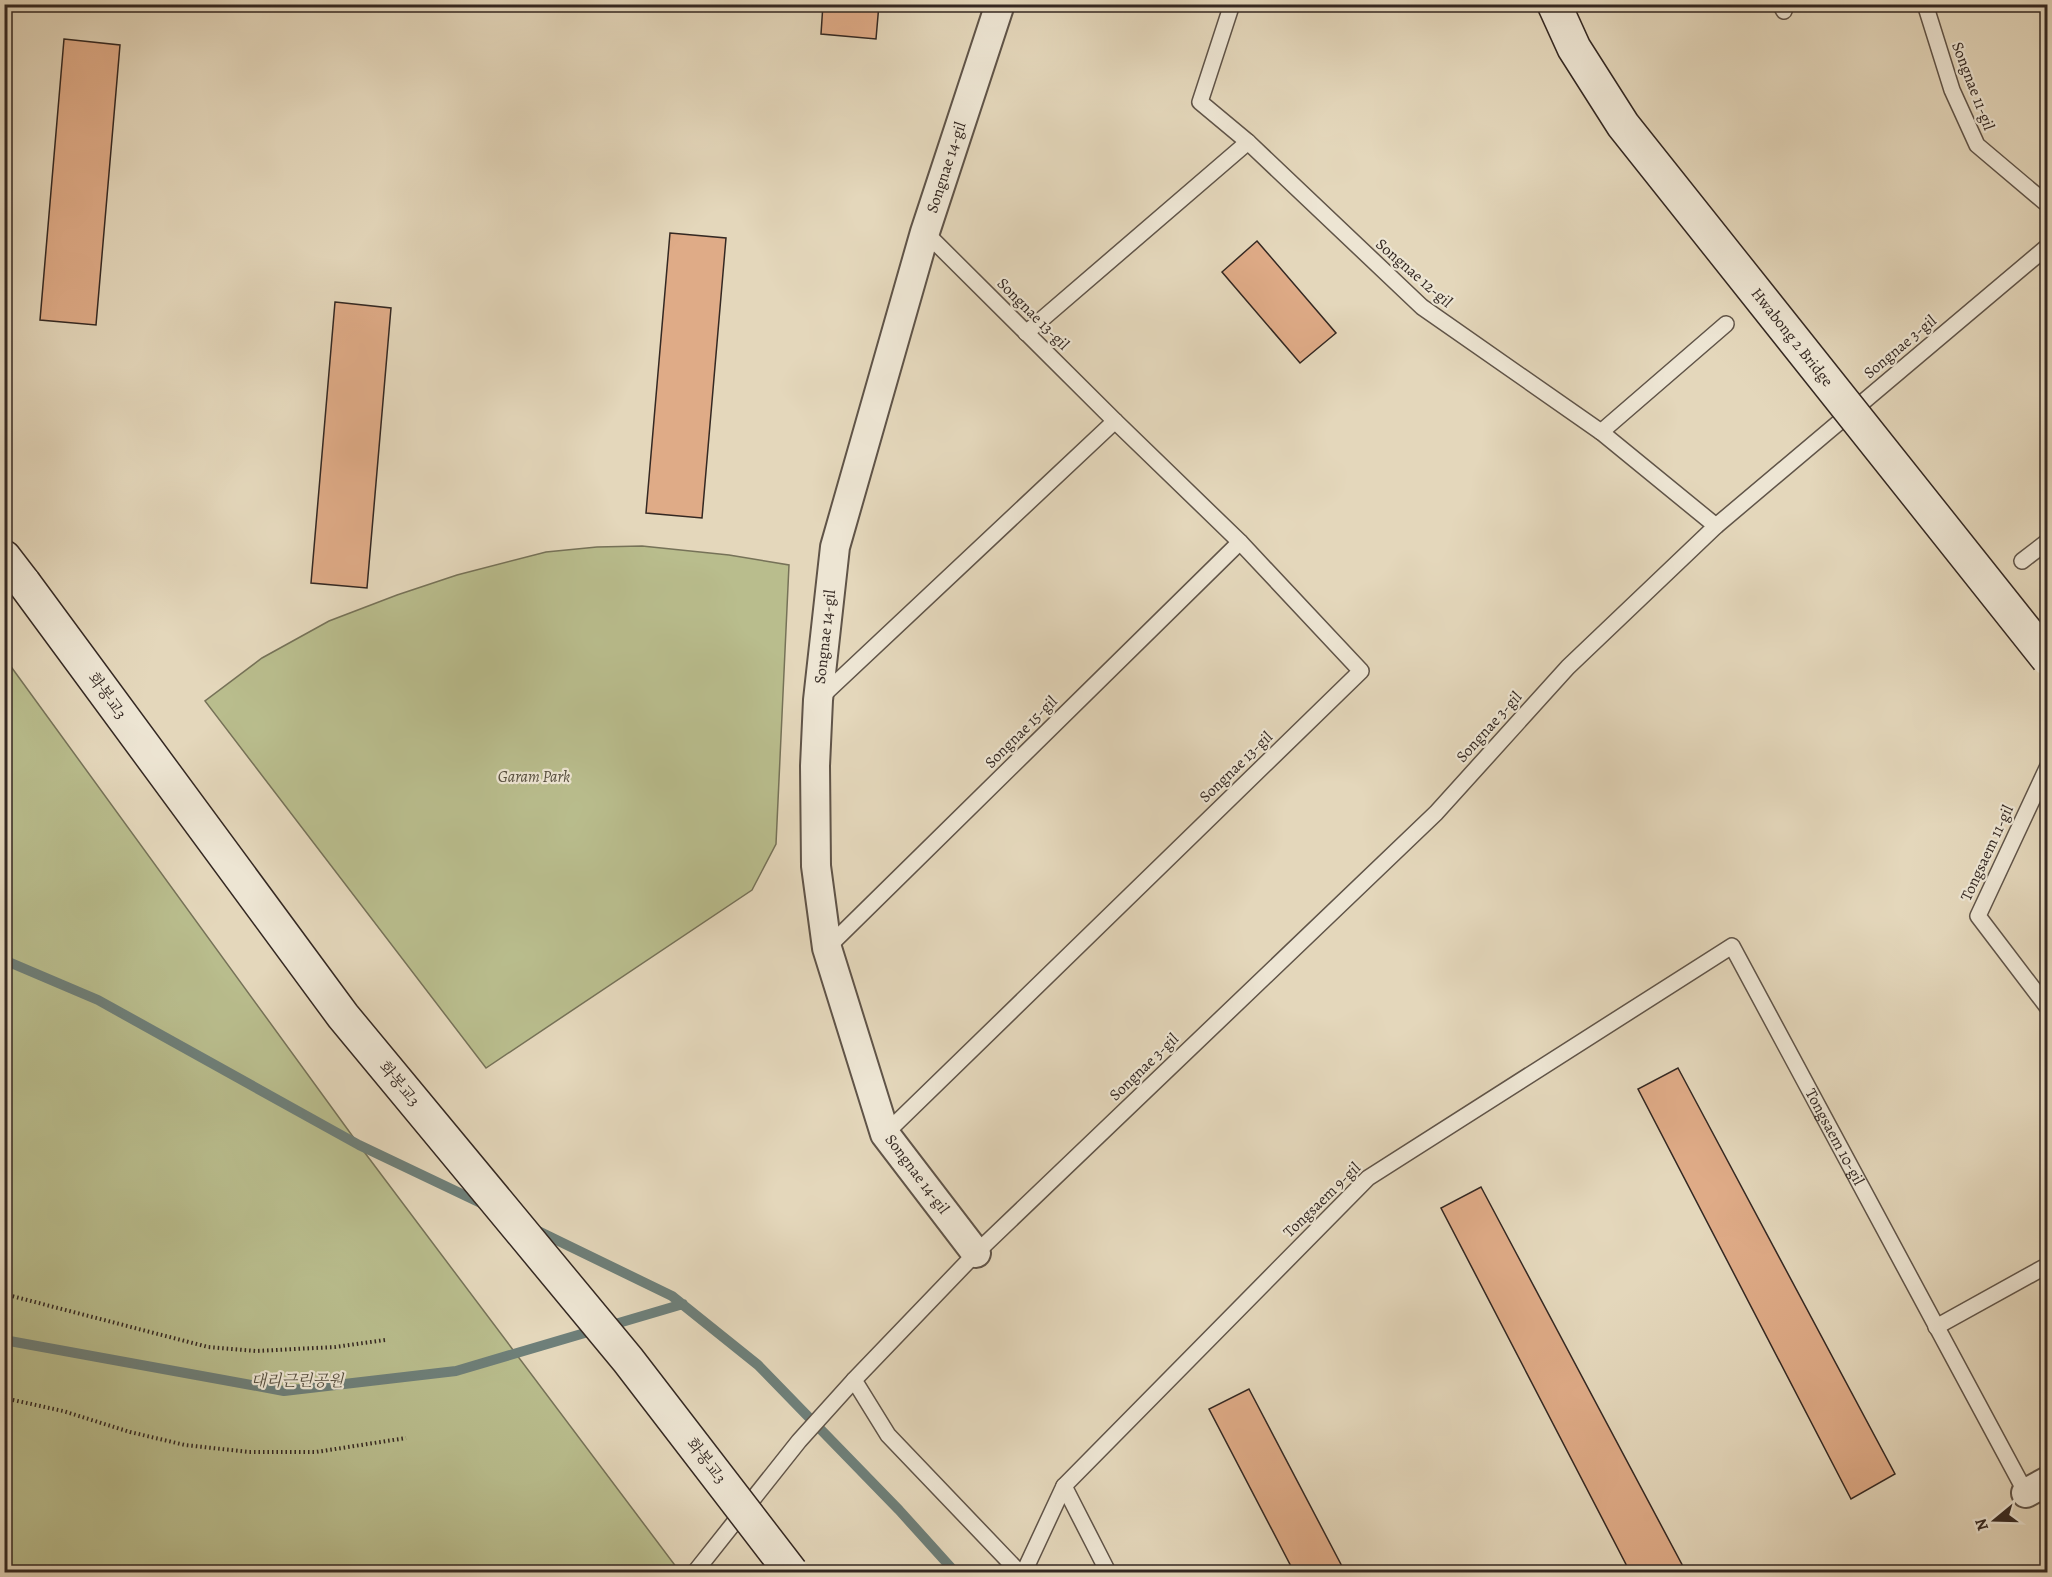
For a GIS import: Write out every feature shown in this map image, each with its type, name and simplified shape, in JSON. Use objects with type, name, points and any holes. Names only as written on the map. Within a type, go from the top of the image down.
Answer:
[{"type":"main road","name":"Hwabong 2 Bridge","points":[[1554,4],[1574,48],[1623,125],[2048,658]]},
{"type":"main road","name":"화봉교3","points":[[4,557],[343,1016],[628,1360],[791,1572]]},
{"type":"street","name":"Songnae 14-gil","points":[[976,1253],[885,1134],[827,948],[816,866],[815,766],[818,700],[835,547],[926,232],[1000,4]]},
{"type":"lane","name":"Songnae 12-gil","points":[[1232,4],[1200,102],[1248,142],[1422,307],[1601,432],[1716,526]]},
{"type":"lane","name":"Songnae 11-gil","points":[[1925,4],[1952,90],[1977,145],[2048,205]]},
{"type":"lane","points":[[1026,333],[1248,142]]},
{"type":"lane","name":"Songnae 13-gil","points":[[885,1134],[1361,671],[1240,542],[1114,421],[926,232]]},
{"type":"lane","name":"Songnae 3-gil","points":[[695,1572],[799,1441],[976,1253],[1436,813],[1568,667],[1716,526],[2048,246]]},
{"type":"lane","points":[[1601,432],[1726,324]]},
{"type":"lane","points":[[818,700],[1114,421]]},
{"type":"lane","points":[[2022,561],[2048,541]]},
{"type":"lane","name":"Songnae 15-gil","points":[[827,948],[1240,542]]},
{"type":"lane","name":"Tongsaem 11-gil","points":[[2048,766],[1978,915],[2048,1008]]},
{"type":"lane","name":"Tongsaem 10-gil","points":[[1732,946],[1936,1327],[2037,1487]]},
{"type":"lane","name":"Tongsaem 9-gil","points":[[1024,1572],[1064,1486],[1368,1178],[1732,946]]},
{"type":"lane","points":[[1936,1327],[2048,1265]]},
{"type":"lane","points":[[854,1380],[888,1435],[1019,1572]]},
{"type":"lane","points":[[1064,1486],[1108,1572]]},
{"type":"path","points":[[4,1294],[208,1347],[256,1351],[335,1347],[385,1340]]},
{"type":"path","points":[[4,1398],[185,1445],[249,1452],[316,1452],[406,1438]]},
{"type":"green space","name":"Garam Park","points":[[642,546],[729,555],[789,565],[776,844],[752,890],[486,1068],[205,701],[262,658],[329,621],[397,595],[457,575],[546,552],[597,547]]},
{"type":"green space","name":"대리근린공원","points":[[4,657],[359,1145],[680,1572],[5,1572]]},
{"type":"building","points":[[823,4],[879,4],[876,39],[821,34]]},
{"type":"building","points":[[64,39],[120,45],[96,325],[40,320]]},
{"type":"building","points":[[670,233],[726,238],[702,518],[646,513]]},
{"type":"building","points":[[1257,241],[1336,333],[1300,363],[1222,272]]},
{"type":"building","points":[[335,302],[391,308],[367,588],[311,583]]},
{"type":"building","points":[[1678,1068],[1895,1474],[1851,1499],[1638,1089]]},
{"type":"building","points":[[1481,1187],[1686,1572],[1630,1572],[1441,1208]]},
{"type":"building","points":[[1249,1389],[1345,1572],[1294,1572],[1209,1409]]},
{"type":"waterway","points":[[4,960],[98,1000],[359,1145],[485,1205]]},
{"type":"waterway","points":[[534,1229],[672,1296],[758,1365],[899,1510],[955,1572]]},
{"type":"waterway","points":[[4,1340],[284,1391],[456,1371],[683,1304]]}]
